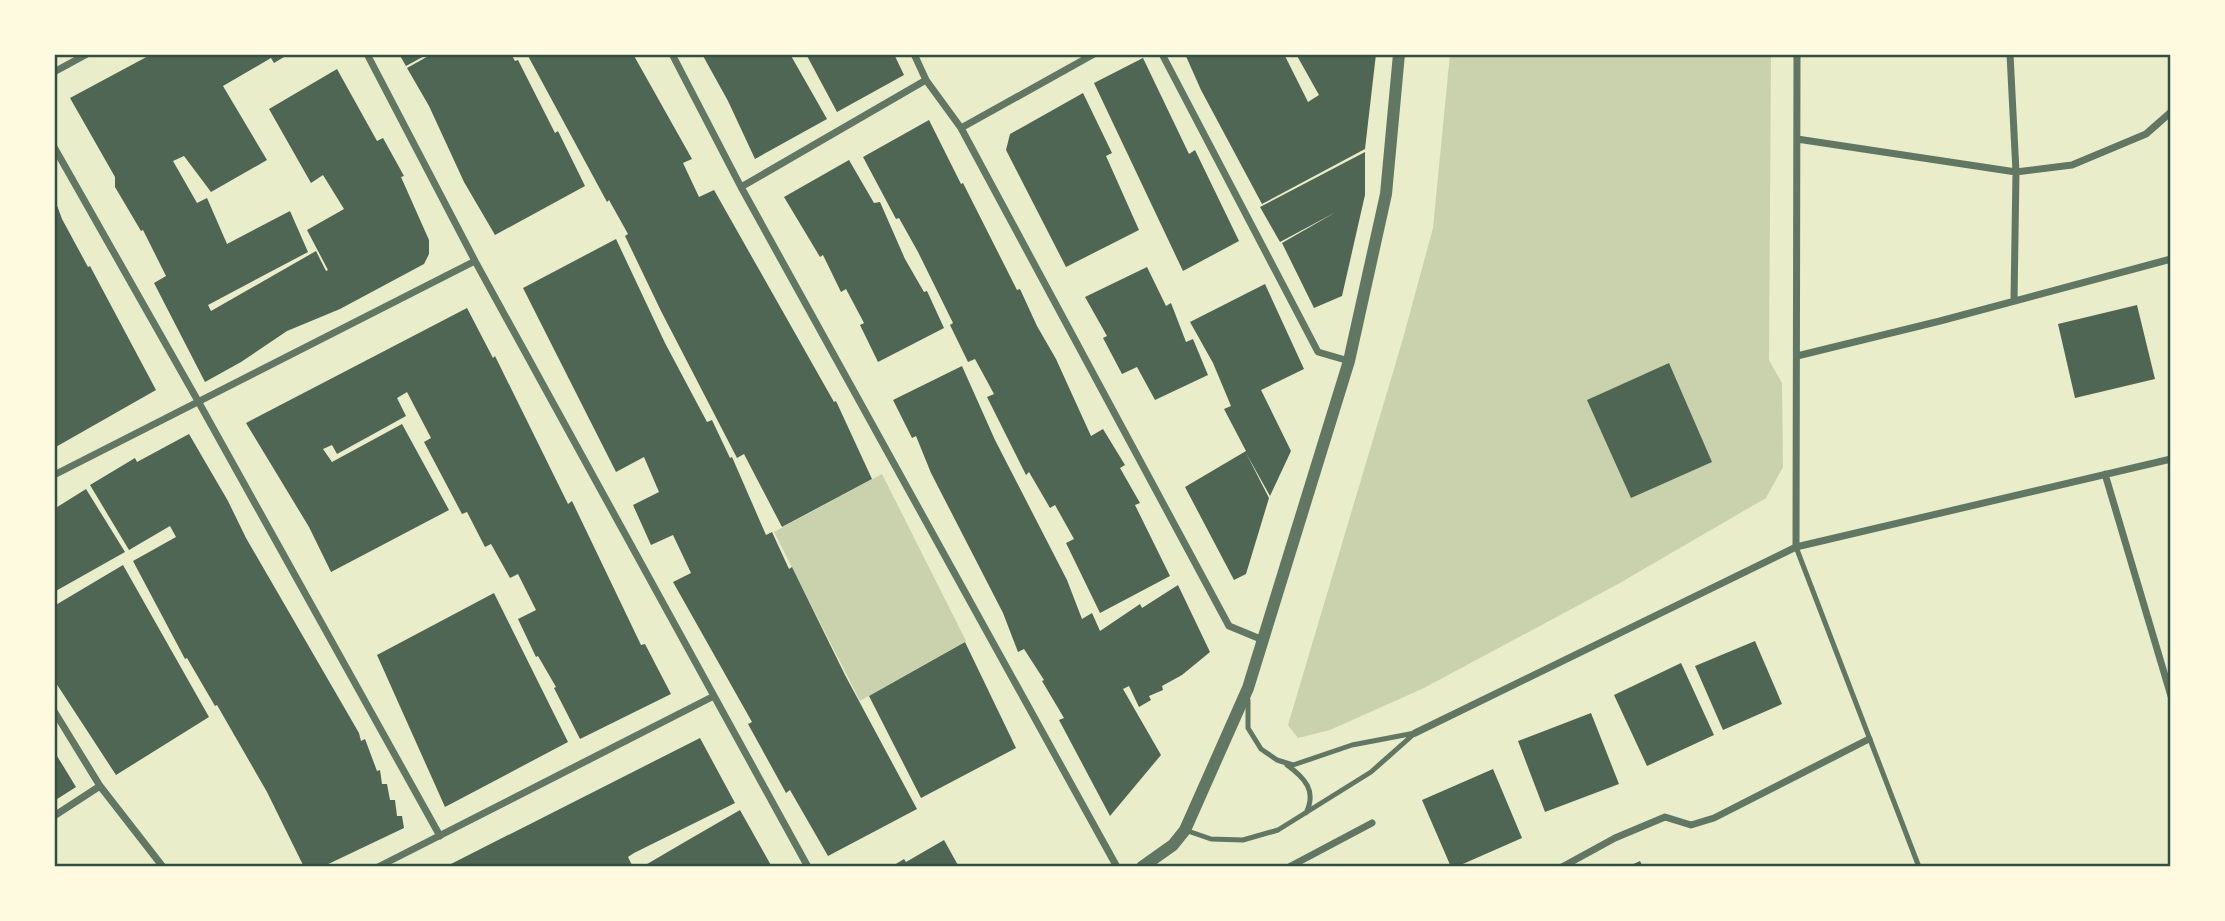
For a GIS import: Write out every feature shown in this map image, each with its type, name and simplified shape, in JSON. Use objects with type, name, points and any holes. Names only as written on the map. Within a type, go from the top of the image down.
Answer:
[{"type":"street","points":[[54,72],[87,54]]},
{"type":"street","points":[[367,54],[475,261],[808,867]]},
{"type":"street","points":[[672,54],[741,187],[1117,867]]},
{"type":"street","points":[[914,54],[926,79],[961,128],[1229,626],[1263,640]]},
{"type":"street","points":[[961,128],[1094,54]]},
{"type":"street","points":[[1162,54],[1318,352],[1349,361]]},
{"type":"street","points":[[1142,867],[1173,845],[1185,830],[1248,688],[1349,361],[1385,194],[1399,54]]},
{"type":"street","points":[[1796,547],[1797,54]]},
{"type":"street","points":[[2010,54],[2016,172],[2014,301]]},
{"type":"street","points":[[741,187],[926,79]]},
{"type":"street","points":[[1797,139],[2016,172],[2072,165],[2146,134],[2171,112]]},
{"type":"street","points":[[54,147],[440,836]]},
{"type":"street","points":[[1797,356],[2171,259]]},
{"type":"street","points":[[54,475],[475,261]]},
{"type":"street","points":[[1415,733],[1796,547],[2171,459]]},
{"type":"street","points":[[2105,474],[2171,696]]},
{"type":"street","points":[[378,867],[712,696]]},
{"type":"street","points":[[54,711],[100,786],[163,867]]},
{"type":"street","points":[[1562,867],[1615,838],[1665,817],[1691,825],[1714,818],[1869,739]]},
{"type":"street","points":[[54,816],[100,786]]},
{"type":"street","points":[[1289,867],[1371,823]]},
{"type":"street","points":[[399,857],[402,867]]},
{"type":"lane","points":[[1796,547],[1919,867]]},
{"type":"lane","points":[[1248,688],[1248,728],[1261,749],[1304,777],[1311,791],[1310,805],[1306,813]]},
{"type":"lane","points":[[1282,762],[1293,765],[1352,745],[1415,733]]},
{"type":"lane","points":[[1185,830],[1211,839],[1243,840],[1278,830],[1371,772],[1415,733]]},
{"type":"green space","points":[[1450,54],[1771,54],[1769,360],[1782,383],[1783,467],[1766,498],[1618,584],[1424,688],[1330,730],[1298,738],[1288,725],[1402,342],[1433,228]]},
{"type":"green space","points":[[882,474],[966,641],[860,701],[774,532]]},
{"type":"building","points":[[152,54],[289,54],[274,63],[271,58],[223,86],[267,160],[211,192],[184,156],[173,161],[197,203],[207,198],[227,244],[290,211],[308,252],[208,305],[211,311],[316,251],[326,271],[328,270],[307,230],[344,209],[323,175],[311,183],[269,109],[337,69],[377,141],[383,138],[404,176],[401,177],[429,240],[429,254],[424,264],[340,309],[287,331],[205,382],[154,283],[166,276],[143,230],[141,231],[115,187],[115,177],[70,98]]},
{"type":"building","points":[[399,54],[428,54],[406,66]]},
{"type":"building","points":[[432,54],[511,54],[515,61],[518,60],[585,186],[495,235],[464,182],[429,106],[407,68]]},
{"type":"building","points":[[527,54],[633,54],[692,159],[683,163],[699,197],[714,190],[834,402],[836,401],[872,479],[782,527],[744,454],[737,458],[661,311],[625,236],[628,234],[609,200],[607,202]]},
{"type":"building","points":[[702,54],[790,54],[827,119],[755,159]]},
{"type":"building","points":[[806,54],[894,54],[904,75],[837,112]]},
{"type":"building","points":[[1185,54],[1284,54],[1308,102],[1319,95],[1296,54],[1376,54],[1365,149],[1262,204],[1201,90]]},
{"type":"building","points":[[1143,58],[1189,154],[1195,150],[1239,241],[1183,271],[1094,83]]},
{"type":"building","points":[[1083,93],[1112,153],[1106,156],[1139,230],[1066,267],[1006,150],[1010,134]]},
{"type":"building","points":[[929,120],[1056,359],[1091,436],[1103,429],[1125,465],[1120,468],[1140,503],[1135,505],[1170,576],[1100,613],[1066,543],[1074,539],[1055,505],[1050,508],[1029,472],[1026,475],[987,397],[994,394],[975,359],[968,362],[950,325],[953,323],[918,252],[899,218],[896,219],[863,157]]},
{"type":"building","points":[[1365,152],[1365,195],[1342,296],[1314,308],[1282,243],[1336,212],[1280,242],[1260,207]]},
{"type":"building","points":[[849,160],[874,203],[880,202],[905,259],[924,292],[927,291],[944,328],[878,362],[860,325],[864,323],[846,289],[841,292],[823,255],[820,257],[784,197]]},
{"type":"building","points":[[54,197],[62,219],[156,390],[54,448]]},
{"type":"building","points":[[616,239],[665,343],[707,422],[712,420],[730,458],[732,457],[766,535],[772,532],[789,569],[792,567],[845,675],[917,809],[828,856],[790,790],[786,793],[748,724],[752,722],[673,582],[691,573],[673,535],[651,545],[633,505],[659,492],[644,457],[616,472],[523,288]]},
{"type":"building","points":[[1147,267],[1166,306],[1171,303],[1186,342],[1193,339],[1208,375],[1155,400],[1137,367],[1122,374],[1103,338],[1107,336],[1085,297]]},
{"type":"building","points":[[1265,284],[1304,369],[1261,390],[1291,451],[1270,496],[1246,453],[1269,498],[1246,574],[1234,580],[1185,487],[1246,451],[1224,409],[1231,406],[1213,363],[1190,322]]},
{"type":"building","points":[[2137,305],[2155,379],[2075,398],[2058,324]]},
{"type":"building","points":[[467,308],[493,358],[495,356],[568,504],[572,501],[641,645],[645,644],[671,694],[580,739],[554,688],[556,687],[538,656],[536,657],[518,619],[536,610],[518,574],[510,578],[491,544],[485,547],[467,512],[462,514],[424,442],[431,438],[407,392],[397,398],[406,416],[337,454],[332,445],[323,449],[332,462],[402,424],[449,510],[331,572],[309,527],[246,423]]},
{"type":"building","points":[[1669,363],[1712,462],[1631,498],[1587,400]]},
{"type":"building","points":[[962,366],[995,440],[1067,580],[1082,619],[1092,613],[1100,631],[1140,604],[1142,608],[1178,585],[1210,652],[1182,675],[1162,686],[1163,690],[1149,696],[1151,700],[1139,707],[1129,686],[1123,689],[1161,755],[1110,816],[1059,720],[1064,718],[1042,681],[1044,680],[1024,649],[1018,652],[1003,613],[931,473],[916,436],[912,438],[893,400]]},
{"type":"building","points":[[189,434],[359,733],[361,741],[365,739],[377,771],[380,770],[382,784],[387,784],[390,800],[395,800],[397,816],[402,816],[404,828],[322,867],[304,867],[267,792],[217,705],[215,706],[187,658],[185,659],[133,561],[176,537],[170,526],[129,550],[90,485],[135,458],[137,462]]},
{"type":"building","points":[[86,489],[125,552],[54,592],[54,509]]},
{"type":"building","points":[[123,565],[209,717],[116,775],[54,680],[54,606]]},
{"type":"building","points":[[494,593],[568,742],[445,807],[377,655]]},
{"type":"building","points":[[1755,641],[1782,704],[1723,730],[1695,666]]},
{"type":"building","points":[[965,642],[1016,748],[921,798],[869,696]]},
{"type":"building","points":[[1681,663],[1714,735],[1647,766],[1614,695]]},
{"type":"building","points":[[1591,713],[1619,784],[1545,812],[1518,741]]},
{"type":"building","points":[[700,738],[735,803],[634,853],[628,857],[633,867],[445,867]]},
{"type":"building","points":[[54,751],[76,787],[54,801]]},
{"type":"building","points":[[1493,769],[1522,838],[1451,867],[1422,800]]},
{"type":"building","points":[[740,810],[772,867],[642,867],[683,843]]},
{"type":"building","points":[[944,840],[959,867],[891,867],[904,859],[906,862]]},
{"type":"building","points":[[1640,861],[1643,867],[1627,867]]}]
